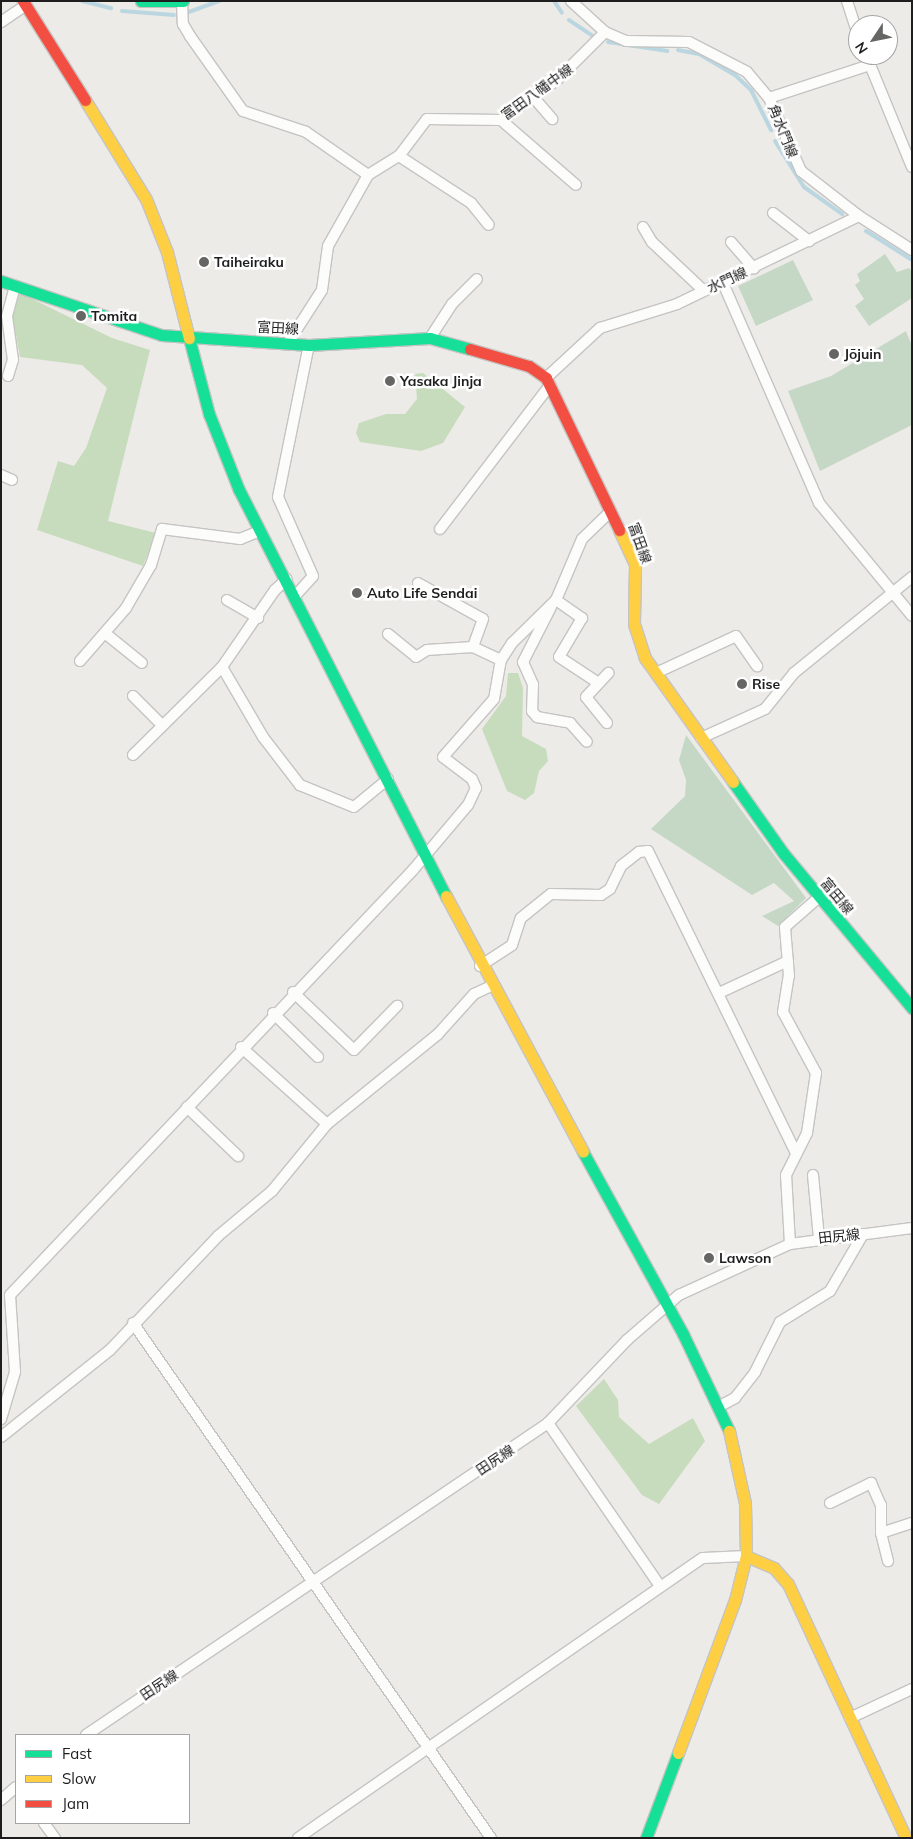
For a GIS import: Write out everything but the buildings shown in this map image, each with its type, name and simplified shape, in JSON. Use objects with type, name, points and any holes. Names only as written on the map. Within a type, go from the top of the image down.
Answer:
[{"type":"street","points":[[142,1],[182,1],[183,24],[243,111],[306,132],[368,175]]},
{"type":"street","name":"角水門線","points":[[571,1],[605,32],[626,41],[689,42],[731,61],[770,98],[801,171],[859,216]]},
{"type":"street","points":[[847,1],[852,15]]},
{"type":"street","points":[[1,22],[27,3],[146,199],[167,252],[189,338],[221,449],[260,531],[296,595],[480,966],[720,1406],[740,1470],[746,1556],[735,1600],[646,1838]]},
{"type":"street","name":"富田八幡中線","points":[[288,343],[322,290],[328,246],[368,175],[398,156],[427,119],[501,120],[534,98],[579,62],[605,32]]},
{"type":"street","points":[[770,98],[855,65]]},
{"type":"street","points":[[870,65],[912,167]]},
{"type":"street","points":[[534,98],[552,119]]},
{"type":"street","points":[[501,120],[576,185]]},
{"type":"street","points":[[398,156],[471,203],[489,225]]},
{"type":"street","points":[[773,213],[809,242]]},
{"type":"street","points":[[859,216],[912,250]]},
{"type":"street","name":"水門線","points":[[440,529],[548,381],[600,328],[723,283],[859,216]]},
{"type":"street","points":[[643,227],[652,242],[704,291]]},
{"type":"street","points":[[731,242],[754,268]]},
{"type":"street","points":[[430,338],[456,299],[477,279]]},
{"type":"street","name":"富田線","points":[[1,281],[16,288],[143,330],[189,338],[309,345],[430,338],[529,366],[548,381],[566,429],[611,511],[635,564],[634,624],[646,658],[700,738],[818,898],[912,1008]]},
{"type":"street","points":[[723,283],[819,503],[912,616]]},
{"type":"street","points":[[8,376],[13,360],[7,316],[16,288]]},
{"type":"street","points":[[296,595],[312,576],[278,498],[309,345]]},
{"type":"street","points":[[1,475],[12,480]]},
{"type":"street","points":[[587,742],[570,723],[537,717],[532,711],[533,684],[523,662],[553,603],[582,539],[611,511]]},
{"type":"street","points":[[80,661],[106,634],[151,565],[162,529],[240,540],[260,531]]},
{"type":"street","points":[[700,738],[765,709],[794,673],[912,577]]},
{"type":"street","points":[[134,755],[222,667],[258,618],[274,590],[287,579]]},
{"type":"street","points":[[418,583],[483,619],[472,647]]},
{"type":"street","points":[[226,600],[258,618]]},
{"type":"street","points":[[1,1419],[16,1372],[10,1295],[187,1107],[240,1047],[425,856],[468,805],[476,788],[469,776],[443,757],[494,699],[501,660],[527,626],[553,603]]},
{"type":"street","points":[[553,603],[582,618],[559,657],[597,682]]},
{"type":"street","points":[[106,634],[142,662]]},
{"type":"street","points":[[388,634],[416,657],[427,650],[472,647],[501,660]]},
{"type":"street","points":[[656,673],[736,636],[757,666]]},
{"type":"street","points":[[222,667],[263,737],[300,785],[354,807],[388,779]]},
{"type":"street","points":[[607,723],[586,697],[597,682],[608,673]]},
{"type":"street","points":[[133,696],[162,725]]},
{"type":"street","points":[[480,966],[512,945],[521,918],[551,894],[602,895],[621,866],[639,852],[648,851],[796,1153]]},
{"type":"street","points":[[790,1244],[784,1182],[807,1133],[816,1073],[783,1012],[788,961],[784,927],[818,898]]},
{"type":"street","points":[[719,993],[788,961]]},
{"type":"street","points":[[1,1437],[73,1383],[218,1236],[272,1191],[327,1124],[438,1034],[474,994],[491,986]]},
{"type":"street","points":[[293,992],[354,1050],[397,1006]]},
{"type":"street","points":[[273,1013],[318,1057]]},
{"type":"street","points":[[240,1047],[327,1124]]},
{"type":"street","points":[[187,1107],[238,1156]]},
{"type":"street","points":[[813,1175],[819,1238]]},
{"type":"street","name":"田尻線","points":[[87,1734],[548,1423],[666,1305],[700,1282],[790,1244],[819,1238],[912,1228]]},
{"type":"street","points":[[720,1406],[735,1398],[755,1372],[780,1322],[830,1291],[863,1234]]},
{"type":"street","points":[[133,1323],[491,1838]]},
{"type":"street","points":[[548,1423],[660,1586]]},
{"type":"street","points":[[830,1503],[871,1484],[881,1506],[881,1533],[888,1561]]},
{"type":"street","points":[[881,1533],[912,1523]]},
{"type":"street","points":[[298,1838],[703,1558],[746,1556],[774,1568],[788,1584],[906,1838]]},
{"type":"street","points":[[850,1718],[912,1689]]},
{"type":"street","points":[[1,1800],[15,1788]]},
{"type":"street","points":[[45,1824],[55,1838]]},
{"type":"green space","points":[[885,254],[897,272],[909,268],[912,272],[912,298],[869,326],[855,306],[864,299],[855,285],[860,281],[857,274]]},
{"type":"green space","points":[[793,260],[813,300],[756,326],[738,286]]},
{"type":"green space","points":[[20,293],[112,338],[150,350],[108,521],[156,533],[143,566],[37,530],[58,461],[74,466],[86,448],[107,388],[82,365],[20,357],[12,313]]},
{"type":"green space","points":[[906,331],[912,346],[912,425],[820,471],[788,391],[831,376]]},
{"type":"green space","points":[[423,373],[465,407],[443,443],[421,451],[360,442],[356,433],[359,423],[386,414],[405,414],[417,399],[415,374]]},
{"type":"green space","points":[[508,673],[518,673],[523,688],[522,736],[546,749],[548,761],[539,771],[534,793],[525,800],[507,791],[482,729],[506,696]]},
{"type":"green space","points":[[686,735],[806,898],[778,926],[762,916],[794,901],[774,883],[752,895],[651,829],[685,796],[686,780],[679,760]]},
{"type":"green space","points":[[604,1379],[618,1400],[619,1417],[649,1444],[693,1418],[705,1441],[659,1504],[642,1495],[576,1406]]},
{"type":"waterway","points":[[82,1],[111,8]]},
{"type":"waterway","points":[[186,13],[219,1]]},
{"type":"waterway","points":[[554,1],[562,13]]},
{"type":"waterway","points":[[122,11],[174,15]]},
{"type":"waterway","points":[[569,20],[593,36]]},
{"type":"waterway","points":[[608,42],[667,51]]},
{"type":"waterway","points":[[678,50],[699,54],[735,75],[751,90],[771,130]]},
{"type":"waterway","points":[[775,141],[804,187],[842,214]]},
{"type":"waterway","points":[[866,231],[912,260]]},
{"type":"traffic: fast","points":[[141,1],[183,1]]},
{"type":"traffic: fast","points":[[1,281],[161,335],[309,345],[430,338],[470,349]]},
{"type":"traffic: fast","points":[[189,338],[209,414],[239,490],[446,896]]},
{"type":"traffic: fast","points":[[733,782],[784,854],[912,1008]]},
{"type":"traffic: fast","points":[[583,1152],[683,1334],[729,1431]]},
{"type":"traffic: fast","points":[[646,1838],[678,1753]]},
{"type":"traffic: slow","points":[[85,100],[146,199],[167,252],[189,338]]},
{"type":"traffic: slow","points":[[619,530],[635,565],[634,624],[645,658],[733,782]]},
{"type":"traffic: slow","points":[[446,896],[583,1152]]},
{"type":"traffic: slow","points":[[678,1753],[735,1600],[746,1556],[745,1503],[729,1431]]},
{"type":"traffic: slow","points":[[746,1556],[774,1568],[788,1584],[906,1838]]},
{"type":"traffic: jam","points":[[23,1],[85,100]]},
{"type":"traffic: jam","points":[[470,349],[529,366],[546,378],[619,530]]},
{"type":"place","name":"Taiheiraku","points":[[204,262]]},
{"type":"place","name":"Tomita","points":[[81,316]]},
{"type":"place","name":"Jōjuin","points":[[834,354]]},
{"type":"place","name":"Yasaka Jinja","points":[[390,381]]},
{"type":"place","name":"Auto Life Sendai","points":[[357,593]]},
{"type":"place","name":"Rise","points":[[742,684]]},
{"type":"place","name":"Lawson","points":[[709,1258]]}]
